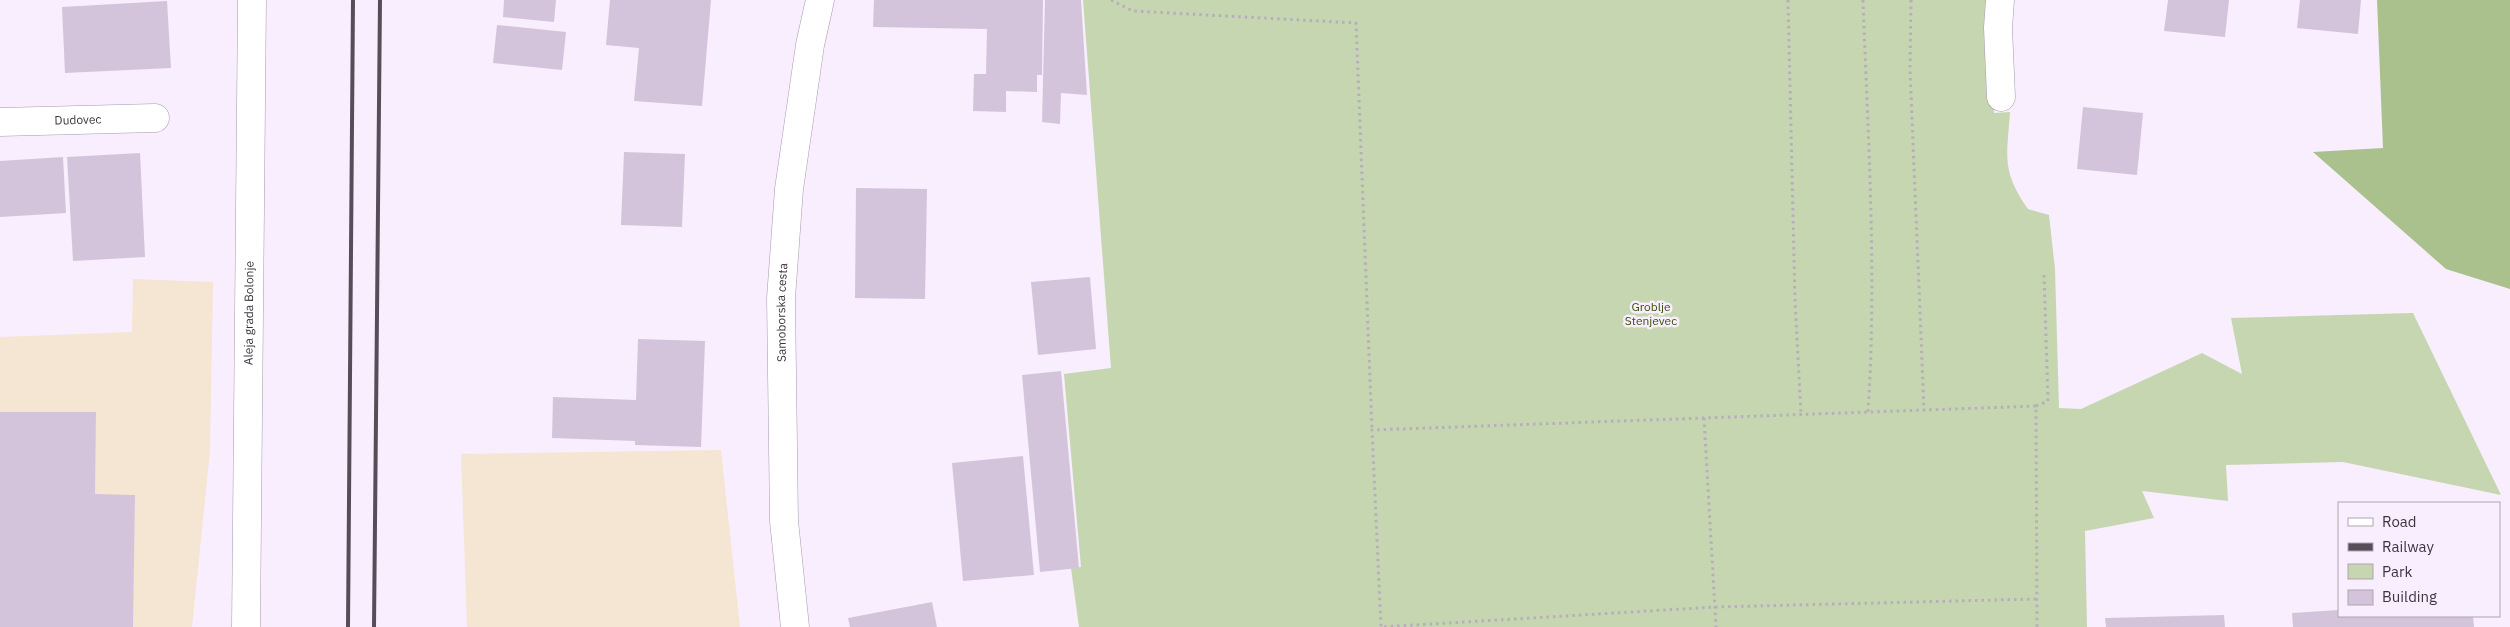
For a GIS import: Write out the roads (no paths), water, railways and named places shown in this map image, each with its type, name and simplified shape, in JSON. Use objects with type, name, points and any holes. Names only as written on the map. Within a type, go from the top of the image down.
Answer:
[{"type":"street","name":"Aleja grada Bolonje","points":[[246,627],[252,0]]},
{"type":"street","name":"Samoborska cesta","points":[[795,627],[784,521],[781,298],[789,189],[810,45],[820,0]]},
{"type":"street","points":[[2000,0],[1998,28],[2000,97]]},
{"type":"street","name":"Dudovec","points":[[0,122],[155,118]]},
{"type":"railway","points":[[348,627],[353,0]]},
{"type":"railway","points":[[374,627],[380,0]]},
{"type":"park label","name":"Groblje Stenjevec","points":[[1651,314]]}]
